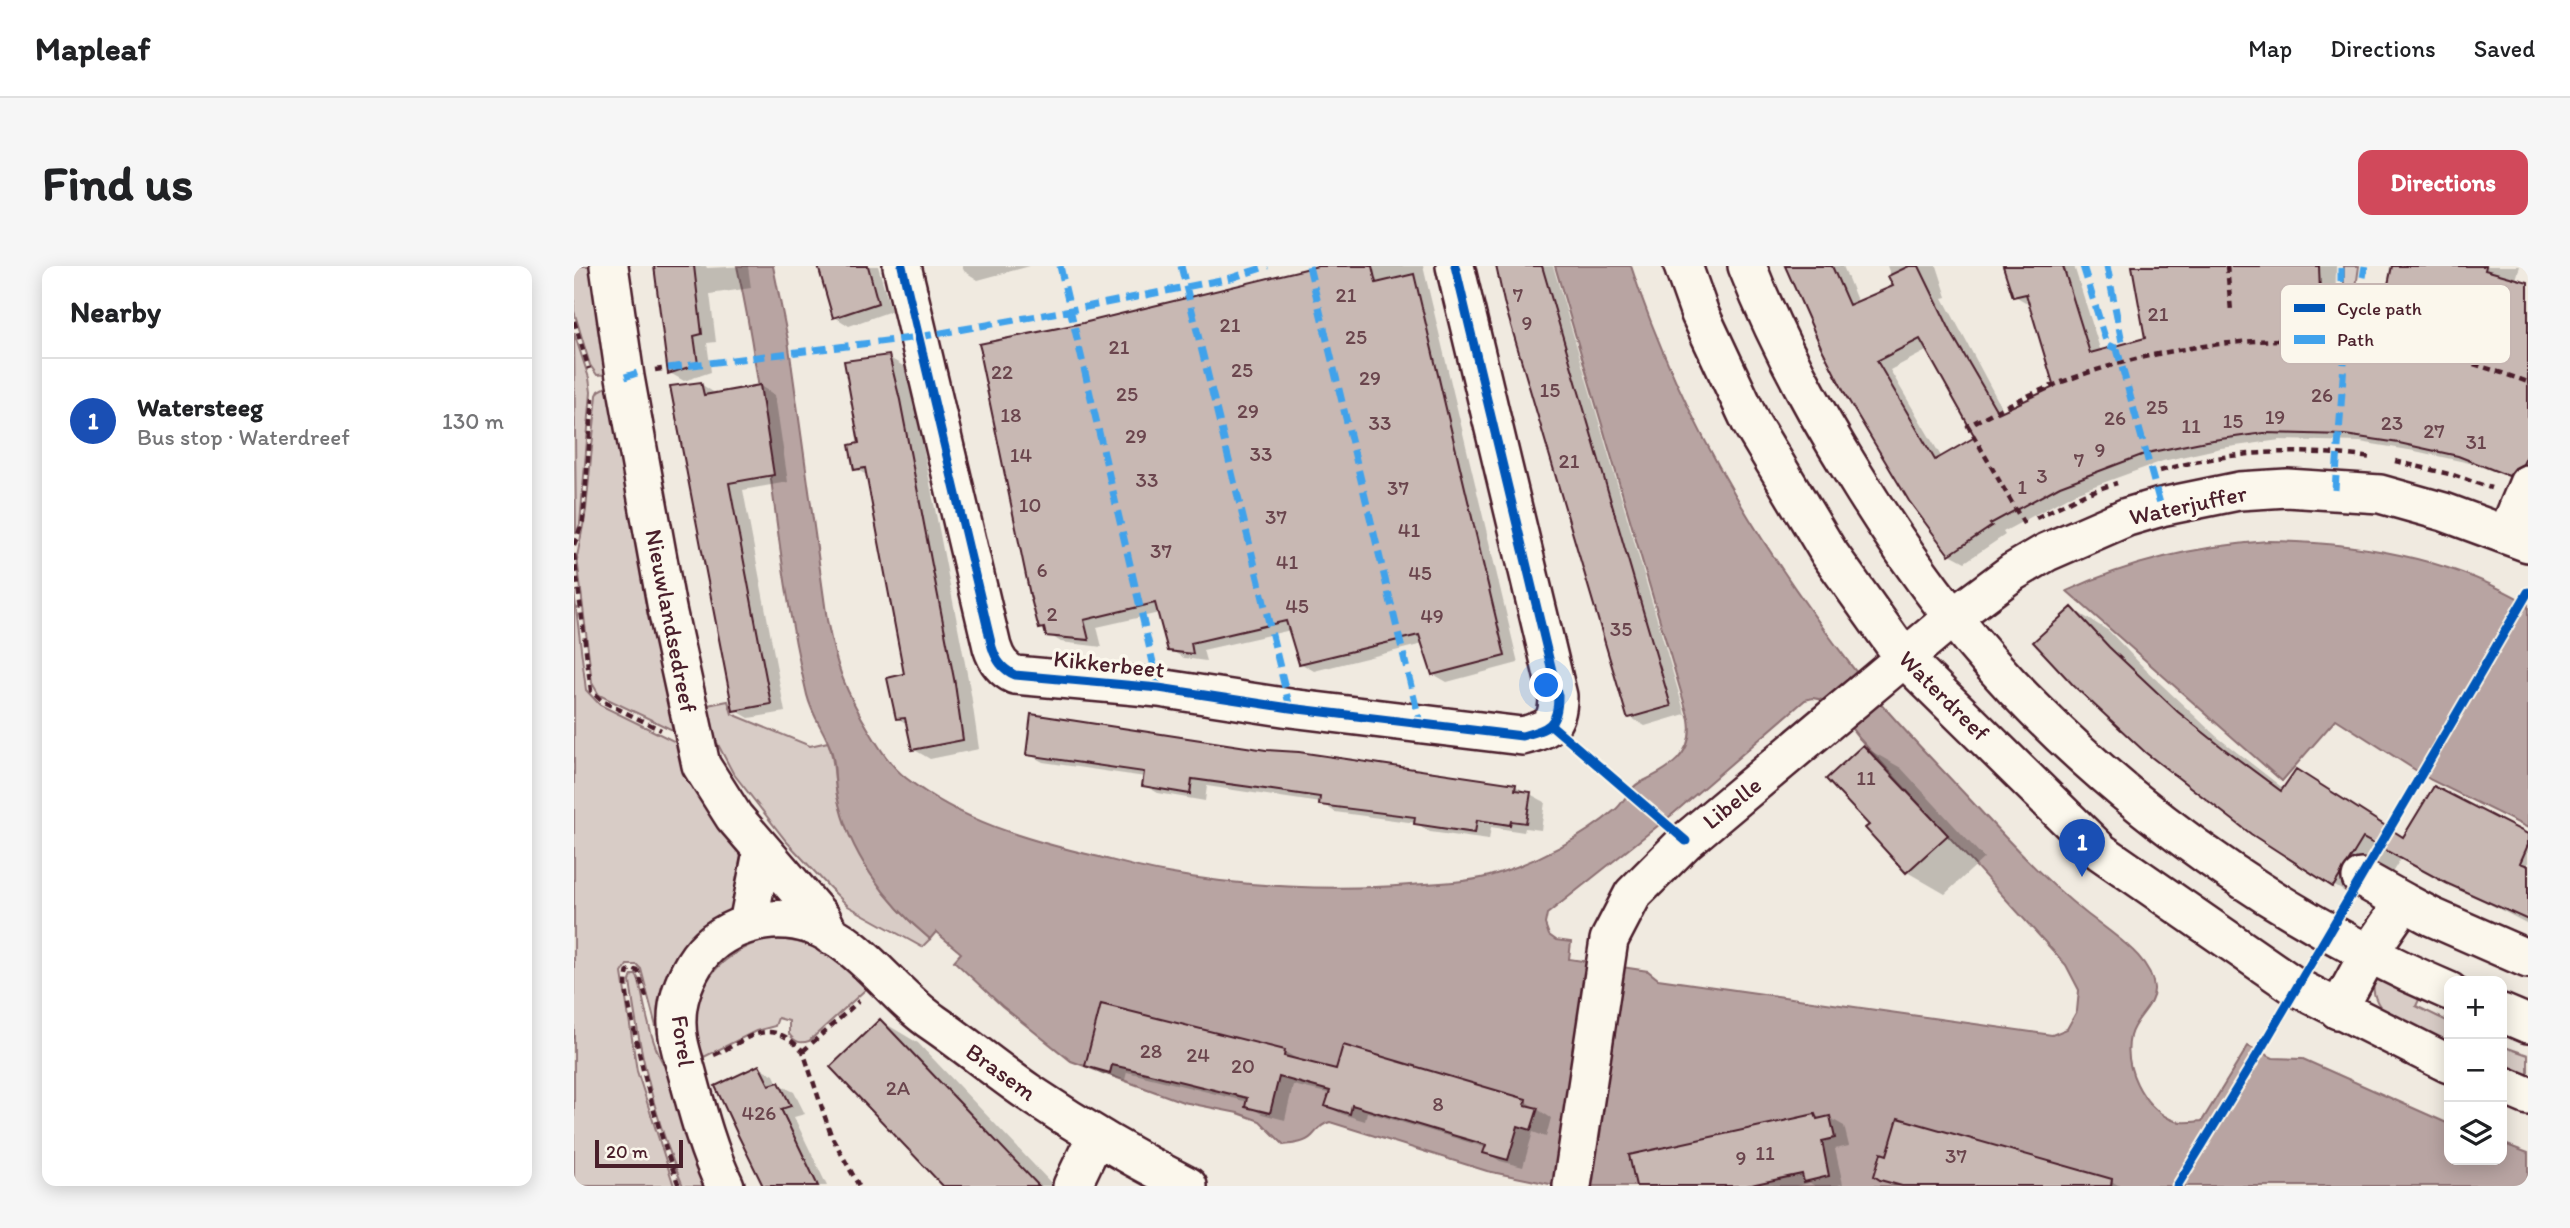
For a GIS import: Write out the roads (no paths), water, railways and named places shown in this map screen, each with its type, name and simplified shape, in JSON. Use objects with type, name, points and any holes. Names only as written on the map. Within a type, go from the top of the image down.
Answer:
[{"type":"street","name":"Nieuwlandsedreef","points":[[609,266],[610,380],[667,609],[696,746],[709,780],[734,817],[822,919],[830,935]]},
{"type":"street","name":"Kikkerbeet","points":[[902,266],[992,647],[995,657],[1008,671],[1522,736],[1551,725],[1558,712],[1558,696],[1455,266]]},
{"type":"street","name":"Waterdreef","points":[[1682,266],[1700,314],[1751,423],[1829,553],[1904,658],[2101,852],[2295,987],[2444,1062]]},
{"type":"street","points":[[1747,266],[1787,356],[1831,438],[1877,512],[1954,617],[2036,711],[2129,795],[2248,884],[2326,933],[2444,989]]},
{"type":"street","points":[[2517,539],[2528,484]]},
{"type":"street","name":"Waterjuffer","points":[[1904,658],[2014,572],[2083,535],[2161,507],[2239,491],[2287,488],[2380,494],[2444,512],[2517,539]]},
{"type":"street","name":"Libelle","points":[[1572,1186],[1609,940],[1633,894],[1677,849],[1904,658]]},
{"type":"street","points":[[748,924],[762,852]]},
{"type":"street","points":[[2361,878],[2432,917],[2528,959]]},
{"type":"street","points":[[2338,1010],[2369,953],[2404,902]]},
{"type":"street","name":"Forel","points":[[725,1186],[698,1113],[678,1039],[679,998],[686,978],[710,944],[728,932],[748,924],[791,920],[811,925],[830,935]]},
{"type":"street","name":"Brasem","points":[[830,935],[859,954],[933,1023],[1027,1091],[1096,1136],[1188,1186]]},
{"type":"street","points":[[2507,1015],[2528,1024]]},
{"type":"street","points":[[2507,1087],[2528,1096]]},
{"type":"street","points":[[1072,1186],[1096,1136]]},
{"type":"place","name":"Watersteeg","points":[[2082,877]]}]
